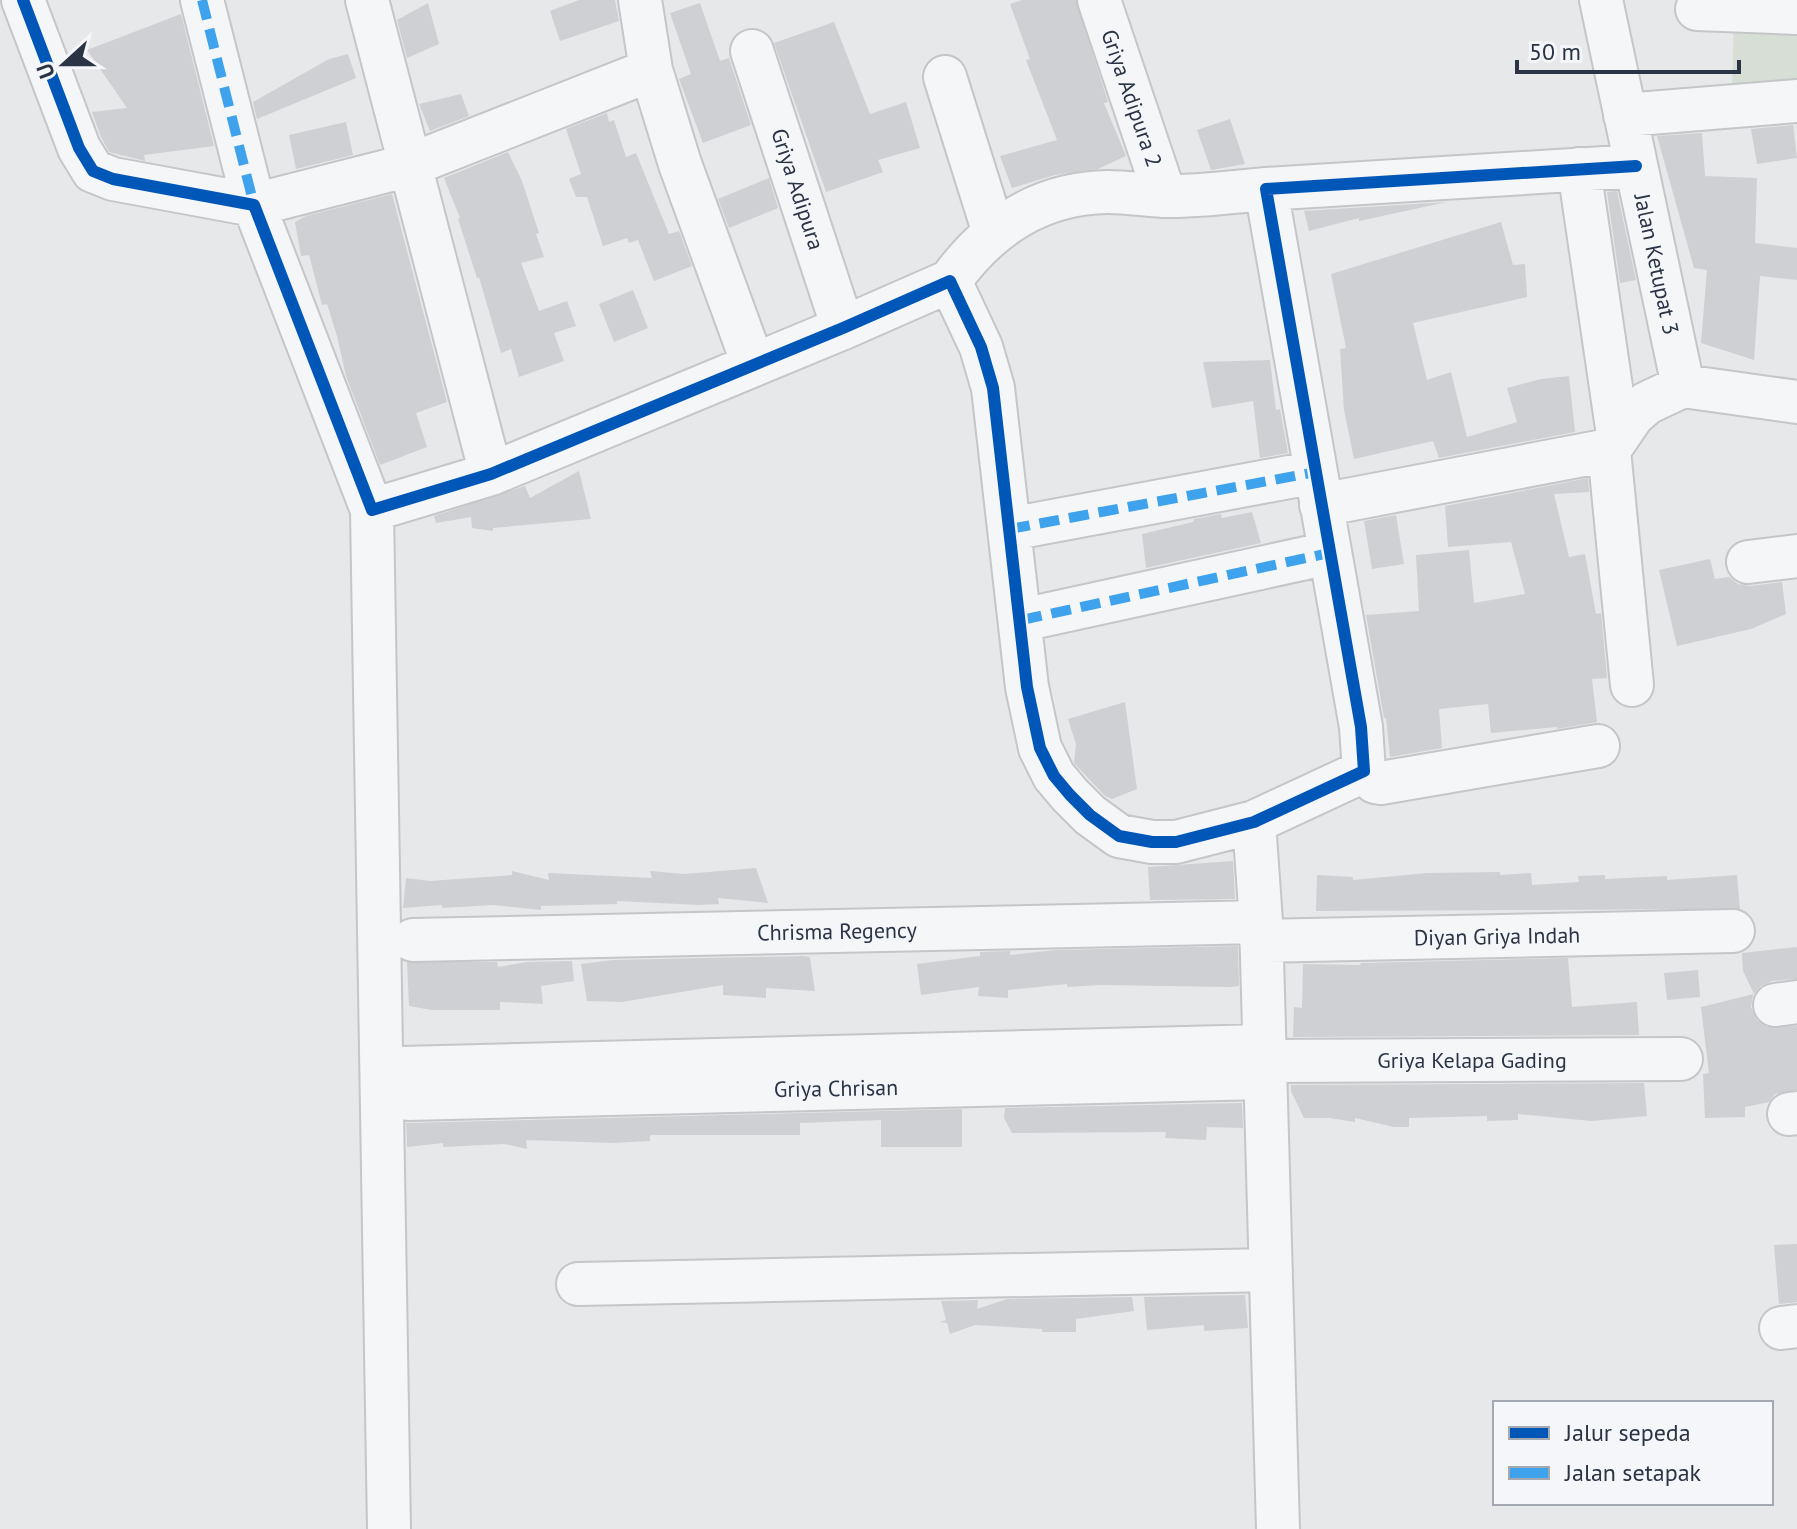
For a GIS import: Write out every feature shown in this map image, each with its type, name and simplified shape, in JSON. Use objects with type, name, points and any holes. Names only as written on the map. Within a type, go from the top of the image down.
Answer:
[{"type":"street","points":[[23,0],[79,148],[93,171],[113,179],[254,205],[410,165],[651,70]]},
{"type":"street","points":[[202,0],[254,205],[372,510],[389,1529]]},
{"type":"street","points":[[367,0],[491,474]]},
{"type":"street","points":[[640,0],[651,70],[680,164],[753,364]]},
{"type":"street","name":"Griya Adipura 2","points":[[1099,0],[1165,196]]},
{"type":"street","name":"Jalan Ketupat 3","points":[[1601,0],[1683,386]]},
{"type":"street","points":[[1697,9],[1797,13]]},
{"type":"street","name":"Griya Adipura","points":[[752,51],[843,328]]},
{"type":"street","points":[[945,77],[994,233]]},
{"type":"street","points":[[1625,115],[1797,101]]},
{"type":"street","points":[[372,510],[491,474],[950,281],[970,253],[994,233],[1024,212],[1058,198],[1107,192],[1165,196],[1636,166]]},
{"type":"street","points":[[1579,169],[1614,442],[1632,685]]},
{"type":"street","points":[[1266,189],[1361,727],[1364,771],[1375,782],[1381,783],[1598,746]]},
{"type":"street","points":[[950,281],[974,329],[989,370],[1022,620],[1027,687],[1040,748],[1054,776],[1090,815],[1119,836],[1152,842],[1176,842],[1254,822],[1364,771]]},
{"type":"street","points":[[1010,529],[1319,488],[1614,442],[1633,415],[1647,403],[1683,386],[1797,402]]},
{"type":"street","points":[[1022,620],[1329,553]]},
{"type":"street","points":[[1748,562],[1797,556]]},
{"type":"street","points":[[1254,822],[1261,931],[1278,1529]]},
{"type":"street","name":"Diyan Griya Indah","points":[[1261,931],[1733,931]]},
{"type":"street","name":"Chrisma Regency","points":[[413,940],[1261,931]]},
{"type":"street","name":"Griya Kelapa Gading","points":[[1263,1062],[1681,1059]]},
{"type":"street","name":"Griya Chrisan","points":[[405,1083],[1263,1062]]},
{"type":"street","points":[[578,1284],[1271,1270]]},
{"type":"shaded area","points":[[1734,18],[1797,20],[1797,90],[1732,93]]},
{"type":"building","points":[[579,0],[615,0],[619,21],[560,41],[550,11]]},
{"type":"building","points":[[1022,0],[1076,0],[1108,102],[1104,103],[1126,156],[1098,169],[1055,175],[1012,188],[1000,156],[1057,140],[1026,60],[1030,59],[1010,4]]},
{"type":"building","points":[[428,3],[439,44],[407,58],[397,20]]},
{"type":"building","points":[[700,3],[720,61],[729,58],[751,125],[703,143],[679,79],[691,74],[670,13]]},
{"type":"building","points":[[181,14],[214,146],[144,155],[145,161],[109,152],[92,112],[127,108],[87,50]]},
{"type":"building","points":[[834,22],[870,114],[906,102],[920,148],[878,160],[883,172],[826,192],[774,43]]},
{"type":"building","points":[[348,54],[356,78],[257,119],[253,102],[329,59]]},
{"type":"building","points":[[461,94],[469,116],[430,131],[419,104]]},
{"type":"building","points":[[607,113],[609,122],[614,120],[626,157],[636,153],[669,234],[679,231],[692,266],[654,281],[638,240],[629,243],[627,238],[603,246],[587,197],[576,197],[569,179],[581,174],[566,129]]},
{"type":"building","points":[[1230,119],[1245,164],[1211,170],[1197,130]]},
{"type":"building","points":[[346,122],[353,155],[296,169],[289,135]]},
{"type":"building","points":[[1793,125],[1797,158],[1757,164],[1751,129]]},
{"type":"building","points":[[1702,133],[1705,176],[1757,178],[1755,243],[1797,248],[1797,280],[1760,276],[1754,360],[1701,343],[1707,270],[1694,268],[1657,136]]},
{"type":"building","points":[[508,152],[522,181],[544,257],[521,263],[539,311],[567,301],[576,326],[554,333],[564,361],[519,377],[511,349],[501,353],[460,218],[444,178]]},
{"type":"building","points":[[769,178],[778,208],[729,228],[718,199]]},
{"type":"building","points":[[1617,191],[1636,280],[1620,283],[1607,192]]},
{"type":"building","points":[[392,194],[447,402],[416,413],[427,447],[380,465],[346,376],[337,336],[327,304],[322,305],[309,255],[301,256],[295,222],[306,216]]},
{"type":"building","points":[[1447,202],[1359,221],[1359,218],[1309,231],[1304,211]]},
{"type":"building","points":[[1501,222],[1513,265],[1525,264],[1527,297],[1413,323],[1427,380],[1451,372],[1467,437],[1517,422],[1507,388],[1569,376],[1575,432],[1439,458],[1433,441],[1354,459],[1344,410],[1340,349],[1346,348],[1331,274]]},
{"type":"building","points":[[633,290],[648,328],[614,342],[599,304]]},
{"type":"building","points":[[1270,360],[1276,410],[1280,409],[1288,453],[1260,458],[1253,401],[1212,408],[1203,362]]},
{"type":"building","points":[[579,471],[591,519],[493,528],[493,531],[472,528],[471,517],[436,523],[434,516],[525,486],[530,498]]},
{"type":"building","points":[[1588,478],[1589,492],[1554,494],[1569,557],[1585,554],[1596,614],[1601,613],[1607,678],[1592,679],[1597,722],[1557,729],[1491,733],[1488,704],[1439,709],[1442,748],[1390,757],[1386,718],[1366,615],[1419,611],[1416,555],[1469,550],[1474,603],[1525,594],[1511,542],[1448,547],[1445,506]]},
{"type":"building","points":[[1252,512],[1261,543],[1146,568],[1142,534],[1193,522],[1194,519]]},
{"type":"building","points":[[1396,515],[1404,564],[1372,569],[1364,521]]},
{"type":"building","points":[[1710,559],[1715,579],[1729,577],[1738,584],[1750,586],[1782,582],[1786,614],[1751,629],[1677,646],[1659,570]]},
{"type":"building","points":[[1125,702],[1137,789],[1112,799],[1105,796],[1074,763],[1076,744],[1068,719]]},
{"type":"building","points":[[1233,861],[1235,899],[1150,900],[1148,867]]},
{"type":"building","points":[[756,868],[768,903],[718,898],[719,904],[699,905],[617,901],[617,904],[541,906],[541,910],[494,905],[403,908],[406,878],[430,881],[512,875],[512,871],[549,880],[548,873],[652,878],[650,871],[685,874]]},
{"type":"building","points":[[1500,872],[1500,875],[1531,873],[1532,885],[1579,882],[1578,876],[1605,875],[1605,879],[1667,876],[1667,880],[1737,875],[1740,909],[1316,911],[1317,875],[1353,877],[1353,880],[1427,873]]},
{"type":"building","points":[[1238,946],[1239,986],[1230,987],[1067,987],[1067,984],[1008,990],[1008,998],[978,996],[979,987],[921,995],[917,964],[980,956],[980,952],[1010,951],[1010,955],[1056,950]]},
{"type":"building","points":[[1797,947],[1797,979],[1772,981],[1754,994],[1743,971],[1742,953]]},
{"type":"building","points":[[810,957],[815,991],[766,988],[766,998],[723,995],[723,985],[622,1002],[587,1001],[581,964],[613,960]]},
{"type":"building","points":[[1568,958],[1572,1007],[1637,1002],[1639,1035],[1293,1037],[1294,1007],[1302,1008],[1303,964]]},
{"type":"building","points":[[572,961],[574,981],[541,986],[543,1004],[500,1002],[500,1010],[432,1010],[409,1006],[407,962],[497,962],[498,967],[527,962]]},
{"type":"building","points":[[1698,970],[1700,997],[1667,1000],[1664,973]]},
{"type":"building","points":[[1754,994],[1751,1007],[1757,1020],[1767,1027],[1797,1026],[1797,1090],[1775,1094],[1769,1102],[1745,1107],[1745,1117],[1705,1118],[1703,1074],[1709,1073],[1701,1007]]},
{"type":"building","points":[[1644,1083],[1647,1116],[1591,1121],[1518,1114],[1518,1120],[1487,1121],[1487,1116],[1409,1118],[1409,1127],[1394,1127],[1355,1118],[1355,1122],[1304,1118],[1291,1091],[1291,1085]]},
{"type":"building","points":[[1242,1103],[1243,1128],[1207,1127],[1206,1140],[1165,1138],[1166,1132],[1012,1133],[1004,1118],[1005,1108]]},
{"type":"building","points":[[962,1109],[962,1147],[881,1147],[881,1120],[800,1123],[800,1135],[650,1135],[650,1141],[612,1143],[526,1140],[527,1149],[504,1144],[443,1147],[443,1143],[407,1147],[406,1123]]},
{"type":"building","points":[[1797,1244],[1797,1302],[1779,1304],[1774,1245]]},
{"type":"building","points":[[1245,1295],[1248,1328],[1204,1331],[1204,1325],[1147,1330],[1144,1297]]},
{"type":"building","points":[[1132,1297],[1134,1311],[1076,1319],[1076,1332],[975,1325],[950,1334],[947,1323],[940,1322],[946,1320],[941,1301],[978,1300],[977,1309],[1007,1299]]},
{"type":"marked path","points":[[202,0],[254,205]]},
{"type":"marked path","points":[[1010,529],[1316,472]]},
{"type":"marked path","points":[[1022,620],[1329,553]]},
{"type":"cycle path","points":[[23,0],[79,148],[93,171],[113,179],[254,205],[372,510],[491,474],[950,281],[981,347],[993,388],[1027,687],[1040,748],[1054,776],[1090,815],[1119,836],[1152,842],[1176,842],[1254,822],[1364,771],[1361,727],[1266,189],[1636,166]]}]
